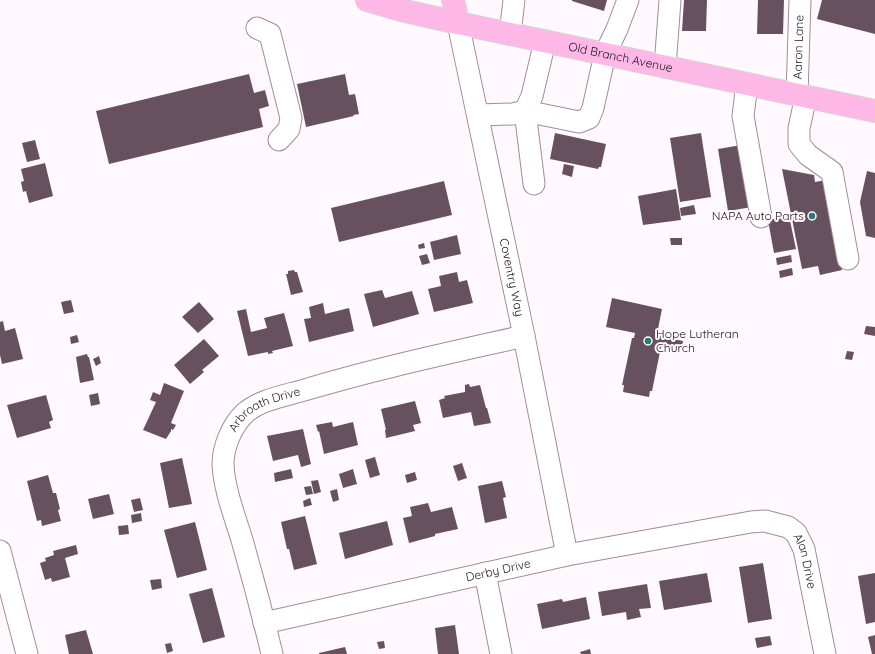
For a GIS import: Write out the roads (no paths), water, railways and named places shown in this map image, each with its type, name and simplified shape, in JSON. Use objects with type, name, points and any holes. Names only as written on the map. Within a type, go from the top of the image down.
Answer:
[{"type":"main road","name":"Old Branch Avenue","points":[[367,0],[401,10],[458,23],[875,111]]},
{"type":"main road","name":"Coventry Way","points":[[453,0],[458,23]]},
{"type":"street","points":[[510,34],[514,0]]},
{"type":"street","points":[[478,115],[513,114],[525,111],[579,122],[589,118],[593,108],[605,54],[628,0]]},
{"type":"street","points":[[665,66],[670,0]]},
{"type":"street","name":"Aaron Lane","points":[[800,0],[802,95],[799,144],[808,155],[832,172],[848,259]]},
{"type":"street","name":"Coventry Way","points":[[458,23],[524,336],[567,555]]},
{"type":"street","points":[[257,28],[270,34],[291,118],[289,129],[279,140]]},
{"type":"street","points":[[534,184],[525,111],[532,96],[545,41]]},
{"type":"street","points":[[747,84],[743,116],[761,217]]},
{"type":"street","name":"Arbroath Drive","points":[[272,654],[225,482],[223,463],[227,442],[234,428],[245,413],[260,403],[320,385],[439,355],[524,336]]},
{"type":"street","name":"Alan Drive","points":[[733,524],[765,521],[788,527],[796,533],[804,548],[825,654]]},
{"type":"street","name":"Derby Drive","points":[[264,623],[567,555],[733,524]]},
{"type":"street","points":[[0,551],[27,654]]},
{"type":"street","points":[[485,574],[501,654]]},
{"type":"place","name":"NAPA Auto Parts","points":[[812,216]]},
{"type":"place","name":"Hope Lutheran Church","points":[[648,341]]}]
